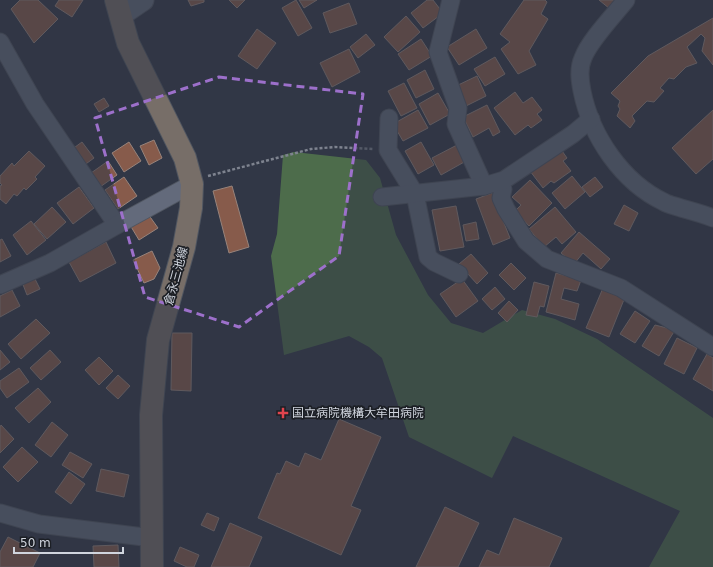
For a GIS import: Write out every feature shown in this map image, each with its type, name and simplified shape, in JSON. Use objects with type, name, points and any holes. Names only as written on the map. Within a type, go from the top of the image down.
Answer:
[{"type":"main road","name":"倉永三池線","points":[[119,8],[128,42],[185,158],[192,184],[191,208],[184,247],[158,340],[151,415],[152,567]]},
{"type":"street","points":[[119,8],[143,0]]},
{"type":"street","points":[[450,0],[438,52],[458,108],[456,124],[484,186]]},
{"type":"street","points":[[626,0],[589,46],[582,59],[580,78],[586,108],[596,130],[614,160],[628,176],[646,191],[665,203],[713,218]]},
{"type":"street","points":[[0,42],[36,104],[117,224]]},
{"type":"street","points":[[389,118],[388,150],[415,194],[428,257],[434,262],[459,274]]},
{"type":"street","points":[[382,197],[484,186],[504,180],[573,134],[591,119]]},
{"type":"street","points":[[0,285],[50,263],[117,224],[192,184]]},
{"type":"street","points":[[503,189],[501,198],[506,209],[526,241],[547,259],[621,288],[713,347]]},
{"type":"street","points":[[0,512],[39,524],[152,538]]},
{"type":"path","points":[[192,184],[202,177],[311,149],[335,147],[388,150]]},
{"type":"highlighted area","points":[[219,77],[363,94],[339,256],[239,327],[145,297],[95,118]]},
{"type":"green space","points":[[294,152],[366,160],[380,178],[396,235],[428,295],[451,323],[483,333],[522,310],[555,319],[597,339],[713,418],[713,567],[649,567],[680,511],[513,436],[492,478],[409,437],[382,358],[369,347],[349,336],[284,355],[271,256],[277,234],[283,155]]},
{"type":"building","points":[[20,0],[38,0],[58,19],[34,43],[11,9]]},
{"type":"building","points":[[59,0],[83,0],[72,17],[55,6]]},
{"type":"building","points":[[188,0],[204,0],[204,2],[191,6]]},
{"type":"building","points":[[229,0],[245,0],[237,8]]},
{"type":"building","points":[[296,0],[312,28],[298,36],[282,8]]},
{"type":"building","points":[[299,0],[317,0],[304,8]]},
{"type":"building","points":[[427,0],[433,0],[443,13],[423,28],[411,13]]},
{"type":"building","points":[[524,0],[545,0],[547,2],[541,14],[548,19],[529,51],[536,65],[518,74],[501,49],[510,42],[500,34]]},
{"type":"building","points":[[599,0],[617,0],[610,9]]},
{"type":"building","points":[[349,3],[357,24],[330,33],[323,13]]},
{"type":"building","points":[[406,16],[420,32],[398,52],[384,37]]},
{"type":"building","points":[[713,18],[713,65],[702,51],[705,38],[701,34],[687,47],[697,63],[686,67],[674,79],[669,78],[660,88],[664,91],[654,102],[647,101],[632,116],[635,121],[630,128],[617,116],[620,109],[618,106],[620,101],[611,93],[648,56]]},
{"type":"building","points":[[257,29],[276,43],[257,69],[238,56]]},
{"type":"building","points":[[476,29],[487,48],[459,65],[447,47]]},
{"type":"building","points":[[366,34],[375,45],[358,58],[350,47]]},
{"type":"building","points":[[421,39],[432,56],[409,70],[398,54]]},
{"type":"building","points":[[349,49],[360,72],[332,87],[320,63]]},
{"type":"building","points":[[495,57],[505,74],[485,86],[474,69]]},
{"type":"building","points":[[425,70],[434,89],[416,98],[407,80]]},
{"type":"building","points":[[477,76],[486,96],[464,107],[454,87]]},
{"type":"building","points":[[404,83],[417,108],[401,116],[388,91]]},
{"type":"building","points":[[515,92],[523,103],[532,97],[542,110],[537,114],[542,120],[531,128],[528,125],[515,135],[494,108]]},
{"type":"building","points":[[438,93],[450,114],[430,125],[419,104]]},
{"type":"building","points":[[104,98],[109,106],[99,112],[94,104]]},
{"type":"building","points":[[487,105],[500,132],[493,136],[489,128],[473,137],[463,117]]},
{"type":"building","points":[[418,110],[428,128],[403,141],[393,124]]},
{"type":"building","points":[[713,110],[713,159],[696,174],[672,148]]},
{"type":"building","points":[[154,140],[162,158],[149,165],[140,146]]},
{"type":"building","points":[[82,142],[94,158],[83,166],[71,150]]},
{"type":"building","points":[[129,142],[141,161],[124,172],[112,153]]},
{"type":"building","points":[[421,142],[434,165],[418,174],[405,151]]},
{"type":"building","points":[[457,145],[466,161],[441,175],[432,158]]},
{"type":"building","points":[[560,148],[567,158],[563,161],[571,171],[554,183],[551,181],[543,188],[530,171]]},
{"type":"building","points":[[29,151],[45,166],[35,177],[37,179],[26,190],[24,188],[17,196],[14,194],[6,204],[0,199],[0,186],[2,185],[0,183],[0,176],[12,163],[14,166]]},
{"type":"building","points":[[108,161],[117,175],[100,187],[91,173]]},
{"type":"building","points":[[572,176],[585,192],[565,209],[552,193]]},
{"type":"building","points":[[124,177],[137,196],[118,209],[105,190]]},
{"type":"building","points":[[595,177],[603,187],[590,197],[582,187]]},
{"type":"building","points":[[530,180],[552,203],[529,226],[515,211],[521,205],[512,197]]},
{"type":"building","points":[[232,186],[249,247],[229,253],[213,191]]},
{"type":"building","points":[[79,187],[94,208],[73,224],[57,203]]},
{"type":"building","points":[[492,193],[510,238],[493,245],[476,199]]},
{"type":"building","points":[[624,205],[638,213],[629,231],[614,224]]},
{"type":"building","points":[[456,206],[464,247],[440,251],[432,210]]},
{"type":"building","points":[[52,207],[66,222],[47,239],[34,224]]},
{"type":"building","points":[[555,207],[576,232],[562,244],[556,237],[544,247],[529,229]]},
{"type":"building","points":[[148,214],[158,228],[139,240],[130,225]]},
{"type":"building","points":[[31,221],[46,240],[27,255],[13,235]]},
{"type":"building","points":[[476,222],[479,239],[466,241],[463,225]]},
{"type":"building","points":[[579,232],[610,259],[601,269],[583,253],[574,264],[561,253]]},
{"type":"building","points":[[2,239],[11,256],[0,262],[0,240]]},
{"type":"building","points":[[106,242],[116,263],[80,282],[69,262]]},
{"type":"building","points":[[152,251],[160,268],[154,279],[144,283],[133,260]]},
{"type":"building","points":[[471,254],[488,273],[477,284],[459,264]]},
{"type":"building","points":[[511,263],[526,278],[514,290],[499,275]]},
{"type":"building","points":[[556,273],[581,280],[577,291],[564,288],[561,299],[579,304],[575,320],[546,312]]},
{"type":"building","points":[[34,277],[40,289],[27,295],[22,282]]},
{"type":"building","points":[[462,279],[478,301],[456,317],[440,294]]},
{"type":"building","points":[[534,282],[549,286],[544,307],[540,306],[537,317],[526,315]]},
{"type":"building","points":[[495,287],[505,299],[492,310],[482,299]]},
{"type":"building","points":[[603,288],[625,297],[609,337],[586,328]]},
{"type":"building","points":[[12,290],[20,306],[0,317],[0,296]]},
{"type":"building","points":[[509,301],[518,310],[507,322],[498,313]]},
{"type":"building","points":[[635,311],[650,321],[635,343],[620,334]]},
{"type":"building","points":[[36,319],[50,333],[21,359],[8,344]]},
{"type":"building","points":[[655,325],[675,330],[659,356],[642,346]]},
{"type":"building","points":[[172,333],[192,333],[191,391],[171,390]]},
{"type":"building","points":[[677,338],[697,348],[684,374],[664,364]]},
{"type":"building","points":[[0,350],[10,362],[0,370]]},
{"type":"building","points":[[50,350],[61,362],[41,380],[30,368]]},
{"type":"building","points":[[707,354],[713,358],[713,391],[693,379]]},
{"type":"building","points":[[99,357],[113,371],[99,385],[85,370]]},
{"type":"building","points":[[19,368],[29,382],[7,398],[0,388],[0,381]]},
{"type":"building","points":[[118,375],[130,386],[118,399],[106,388]]},
{"type":"building","points":[[38,388],[51,402],[29,423],[15,408]]},
{"type":"building","points":[[339,419],[381,437],[351,506],[361,510],[341,555],[258,518],[277,473],[280,474],[286,461],[299,467],[305,453],[321,460]]},
{"type":"building","points":[[52,422],[68,435],[51,457],[35,445]]},
{"type":"building","points":[[1,425],[14,439],[0,453],[0,427]]},
{"type":"building","points":[[22,447],[38,462],[18,482],[3,467]]},
{"type":"building","points":[[70,452],[92,464],[83,478],[62,465]]},
{"type":"building","points":[[101,469],[129,475],[124,497],[96,491]]},
{"type":"building","points":[[69,472],[85,484],[71,504],[55,492]]},
{"type":"building","points":[[445,507],[479,523],[458,567],[416,567]]},
{"type":"building","points":[[207,513],[219,518],[214,531],[201,525]]},
{"type":"building","points":[[514,518],[562,538],[549,567],[479,567],[487,550],[499,555]]},
{"type":"building","points":[[230,523],[262,537],[249,567],[211,567]]},
{"type":"building","points":[[8,537],[40,553],[33,567],[0,567],[0,552]]},
{"type":"building","points":[[118,545],[119,567],[94,567],[93,546]]},
{"type":"building","points":[[180,547],[199,555],[194,567],[187,567],[174,561]]},
{"type":"place","name":"国立病院機構大牟田病院","points":[[283,413]]}]
